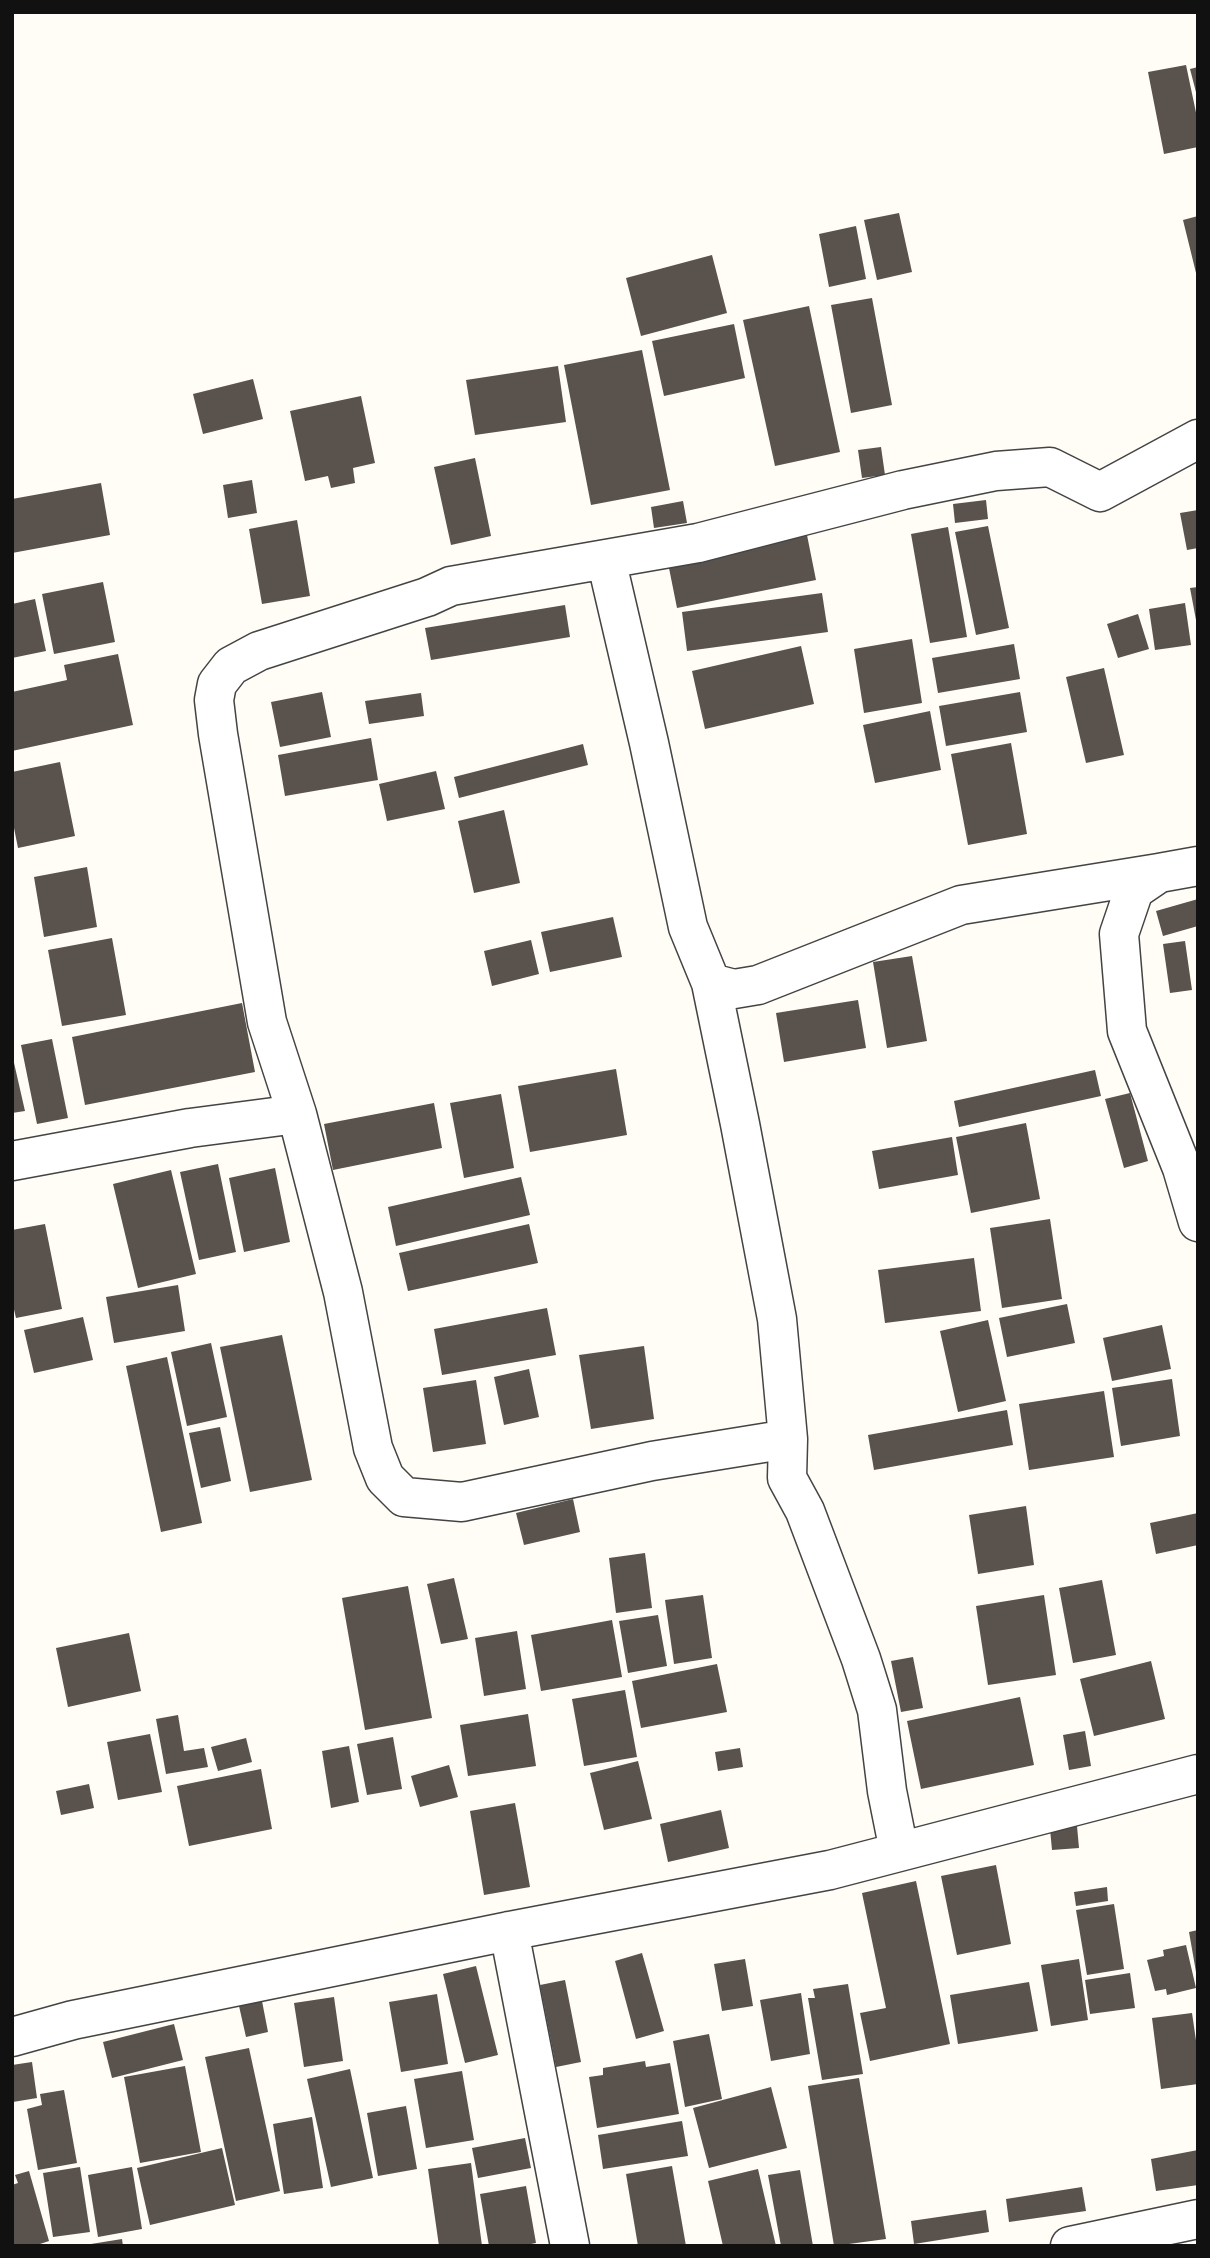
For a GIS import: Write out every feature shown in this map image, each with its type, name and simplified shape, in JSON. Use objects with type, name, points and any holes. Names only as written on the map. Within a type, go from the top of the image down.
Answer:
[{"type":"street","points":[[788,1439],[652,1461],[462,1502],[404,1497],[385,1478],[373,1448],[343,1292],[298,1114],[267,1022],[218,734],[214,700],[217,684],[230,666],[260,652],[427,597],[451,586],[698,543],[903,491],[996,471],[1050,467],[1100,492],[1198,439]]},
{"type":"street","points":[[606,559],[688,927],[711,983],[777,1319],[788,1439],[787,1478],[805,1511],[861,1659],[877,1710],[887,1791],[899,1851]]},
{"type":"street","points":[[711,983],[734,989],[758,985],[961,905],[1198,866]]},
{"type":"street","points":[[1159,873],[1134,890],[1119,934],[1127,1031],[1182,1168],[1198,1222]]},
{"type":"street","points":[[12,1161],[190,1129],[298,1114]]},
{"type":"street","points":[[12,2037],[73,2020],[509,1931],[831,1870],[1198,1774]]},
{"type":"street","points":[[509,1931],[569,2246]]},
{"type":"street","points":[[1070,2246],[1134,2239],[1198,2219]]},
{"type":"building","points":[[1186,65],[1198,122],[1198,147],[1164,154],[1148,72]]},
{"type":"building","points":[[1198,67],[1198,96],[1197,96],[1190,69]]},
{"type":"building","points":[[899,213],[912,272],[877,280],[864,220]]},
{"type":"building","points":[[1198,216],[1198,277],[1197,277],[1183,220]]},
{"type":"building","points":[[856,226],[866,279],[829,287],[819,234]]},
{"type":"building","points":[[712,255],[727,313],[641,336],[626,278]]},
{"type":"building","points":[[872,298],[892,405],[851,413],[831,305]]},
{"type":"building","points":[[809,306],[840,452],[775,466],[743,320]]},
{"type":"building","points":[[734,324],[745,378],[664,396],[652,341]]},
{"type":"building","points":[[642,350],[670,490],[591,505],[564,365]]},
{"type":"building","points":[[558,366],[566,422],[475,435],[466,380]]},
{"type":"building","points":[[253,379],[263,419],[203,434],[193,394]]},
{"type":"building","points":[[361,396],[375,463],[353,468],[355,483],[331,488],[328,476],[305,481],[290,411]]},
{"type":"building","points":[[881,447],[885,475],[862,478],[858,450]]},
{"type":"building","points":[[475,458],[491,536],[451,545],[434,467]]},
{"type":"building","points":[[252,480],[257,513],[228,518],[223,485]]},
{"type":"building","points":[[101,483],[110,535],[12,553],[12,499]]},
{"type":"building","points":[[986,500],[988,519],[955,523],[953,504]]},
{"type":"building","points":[[683,501],[687,523],[654,528],[651,507]]},
{"type":"building","points":[[1198,510],[1198,548],[1187,550],[1180,513]]},
{"type":"building","points":[[297,520],[310,596],[262,604],[249,529]]},
{"type":"building","points":[[988,526],[1009,628],[976,635],[955,532]]},
{"type":"building","points":[[948,527],[967,637],[930,643],[911,534]]},
{"type":"building","points":[[807,535],[816,580],[677,608],[668,563]]},
{"type":"building","points":[[103,582],[115,642],[54,654],[42,594]]},
{"type":"building","points":[[1198,587],[1198,620],[1196,620],[1190,588]]},
{"type":"building","points":[[822,593],[828,632],[687,651],[682,612]]},
{"type":"building","points":[[35,599],[46,651],[12,658],[12,604]]},
{"type":"building","points":[[1185,603],[1191,645],[1155,650],[1149,609]]},
{"type":"building","points":[[565,605],[570,637],[431,660],[425,628]]},
{"type":"building","points":[[1138,614],[1149,649],[1118,658],[1107,624]]},
{"type":"building","points":[[912,639],[922,703],[864,713],[854,649]]},
{"type":"building","points":[[1014,644],[1020,679],[938,693],[932,658]]},
{"type":"building","points":[[801,646],[814,704],[705,729],[692,671]]},
{"type":"building","points":[[118,654],[133,725],[12,751],[12,692],[67,680],[64,665]]},
{"type":"building","points":[[1104,668],[1124,755],[1086,763],[1066,677]]},
{"type":"building","points":[[322,692],[331,737],[280,747],[271,702]]},
{"type":"building","points":[[1020,692],[1027,732],[946,746],[939,706]]},
{"type":"building","points":[[421,693],[424,716],[369,724],[365,701]]},
{"type":"building","points":[[930,711],[941,770],[875,783],[863,725]]},
{"type":"building","points":[[371,738],[378,780],[285,796],[278,755]]},
{"type":"building","points":[[1011,743],[1027,834],[968,845],[951,754]]},
{"type":"building","points":[[583,744],[588,765],[459,798],[454,777]]},
{"type":"building","points":[[60,762],[75,836],[18,848],[12,818],[12,772]]},
{"type":"building","points":[[436,771],[445,809],[387,821],[379,784]]},
{"type":"building","points":[[504,810],[520,883],[474,893],[458,821]]},
{"type":"building","points":[[87,867],[97,927],[44,937],[34,877]]},
{"type":"building","points":[[1198,899],[1198,926],[1163,936],[1156,911]]},
{"type":"building","points":[[613,917],[622,957],[550,972],[541,932]]},
{"type":"building","points":[[112,938],[126,1015],[62,1026],[48,950]]},
{"type":"building","points":[[531,940],[539,974],[492,986],[484,951]]},
{"type":"building","points":[[1185,941],[1192,990],[1170,993],[1163,944]]},
{"type":"building","points":[[912,956],[927,1041],[887,1048],[873,962]]},
{"type":"building","points":[[858,1000],[866,1048],[784,1062],[776,1013]]},
{"type":"building","points":[[242,1003],[255,1072],[85,1105],[72,1037]]},
{"type":"building","points":[[52,1039],[68,1118],[37,1124],[21,1045]]},
{"type":"building","points":[[12,1054],[25,1111],[12,1113]]},
{"type":"building","points":[[616,1069],[627,1135],[530,1152],[518,1086]]},
{"type":"building","points":[[1095,1070],[1101,1096],[959,1127],[954,1101]]},
{"type":"building","points":[[1130,1093],[1148,1161],[1124,1168],[1105,1099]]},
{"type":"building","points":[[501,1094],[514,1168],[464,1178],[450,1103]]},
{"type":"building","points":[[434,1103],[442,1148],[333,1170],[324,1124]]},
{"type":"building","points":[[1026,1123],[1040,1199],[971,1213],[956,1137]]},
{"type":"building","points":[[952,1137],[958,1175],[879,1189],[872,1151]]},
{"type":"building","points":[[218,1164],[236,1252],[199,1260],[180,1172]]},
{"type":"building","points":[[275,1168],[290,1242],[244,1252],[229,1178]]},
{"type":"building","points":[[171,1170],[196,1274],[138,1288],[113,1184]]},
{"type":"building","points":[[521,1177],[530,1215],[396,1246],[388,1207]]},
{"type":"building","points":[[1050,1219],[1062,1299],[1002,1308],[990,1228]]},
{"type":"building","points":[[45,1224],[62,1309],[16,1318],[12,1301],[12,1230]]},
{"type":"building","points":[[529,1224],[538,1263],[408,1291],[399,1253]]},
{"type":"building","points":[[974,1258],[981,1311],[885,1323],[878,1270]]},
{"type":"building","points":[[178,1285],[185,1331],[114,1343],[106,1297]]},
{"type":"building","points":[[1067,1304],[1075,1343],[1007,1357],[999,1318]]},
{"type":"building","points":[[547,1308],[556,1355],[442,1375],[434,1329]]},
{"type":"building","points":[[83,1317],[93,1360],[34,1373],[24,1330]]},
{"type":"building","points":[[988,1320],[1006,1401],[958,1412],[940,1331]]},
{"type":"building","points":[[1162,1325],[1171,1369],[1112,1381],[1103,1338]]},
{"type":"building","points":[[282,1335],[312,1480],[250,1492],[220,1347]]},
{"type":"building","points":[[211,1343],[227,1417],[187,1426],[171,1352]]},
{"type":"building","points":[[644,1346],[654,1419],[591,1429],[579,1355]]},
{"type":"building","points":[[167,1357],[202,1523],[161,1532],[126,1366]]},
{"type":"building","points":[[529,1369],[539,1417],[504,1425],[494,1377]]},
{"type":"building","points":[[1172,1379],[1180,1436],[1121,1446],[1112,1388]]},
{"type":"building","points":[[476,1380],[486,1444],[433,1452],[423,1388]]},
{"type":"building","points":[[1104,1391],[1114,1457],[1029,1470],[1019,1404]]},
{"type":"building","points":[[1007,1410],[1013,1445],[874,1470],[868,1435]]},
{"type":"building","points":[[220,1427],[231,1481],[201,1488],[189,1433]]},
{"type":"building","points":[[573,1499],[580,1532],[524,1545],[516,1513]]},
{"type":"building","points":[[1026,1506],[1034,1565],[978,1574],[969,1515]]},
{"type":"building","points":[[1198,1513],[1198,1545],[1156,1554],[1150,1523]]},
{"type":"building","points":[[645,1553],[652,1608],[616,1613],[609,1558]]},
{"type":"building","points":[[454,1578],[468,1639],[441,1644],[427,1584]]},
{"type":"building","points":[[1102,1580],[1116,1655],[1073,1663],[1059,1588]]},
{"type":"building","points":[[408,1586],[432,1718],[365,1730],[342,1598]]},
{"type":"building","points":[[703,1595],[712,1658],[674,1664],[665,1600]]},
{"type":"building","points":[[1044,1595],[1056,1675],[988,1685],[976,1606]]},
{"type":"building","points":[[658,1615],[667,1666],[628,1673],[619,1621]]},
{"type":"building","points":[[612,1620],[622,1677],[541,1691],[531,1635]]},
{"type":"building","points":[[517,1631],[526,1689],[484,1696],[475,1638]]},
{"type":"building","points":[[129,1633],[141,1691],[68,1707],[56,1648]]},
{"type":"building","points":[[913,1657],[923,1708],[901,1712],[891,1661]]},
{"type":"building","points":[[1151,1661],[1165,1719],[1094,1736],[1080,1679]]},
{"type":"building","points":[[717,1664],[727,1712],[641,1728],[632,1681]]},
{"type":"building","points":[[625,1690],[637,1757],[584,1766],[572,1699]]},
{"type":"building","points":[[1020,1697],[1034,1765],[921,1789],[907,1721]]},
{"type":"building","points":[[528,1714],[536,1766],[468,1776],[460,1725]]},
{"type":"building","points":[[178,1715],[184,1751],[204,1748],[208,1767],[166,1774],[156,1719]]},
{"type":"building","points":[[1085,1731],[1091,1766],[1069,1770],[1063,1735]]},
{"type":"building","points":[[150,1734],[162,1792],[118,1800],[107,1742]]},
{"type":"building","points":[[393,1737],[402,1789],[367,1795],[357,1744]]},
{"type":"building","points":[[246,1738],[252,1762],[218,1771],[211,1747]]},
{"type":"building","points":[[349,1746],[359,1802],[331,1808],[322,1751]]},
{"type":"building","points":[[740,1748],[743,1767],[718,1771],[715,1752]]},
{"type":"building","points":[[638,1761],[652,1819],[604,1830],[590,1773]]},
{"type":"building","points":[[449,1765],[458,1797],[420,1807],[411,1776]]},
{"type":"building","points":[[261,1769],[272,1829],[189,1846],[177,1786]]},
{"type":"building","points":[[89,1784],[94,1808],[61,1815],[56,1791]]},
{"type":"building","points":[[515,1803],[530,1887],[484,1895],[470,1811]]},
{"type":"building","points":[[721,1810],[729,1848],[668,1862],[660,1824]]},
{"type":"building","points":[[1077,1826],[1079,1848],[1052,1850],[1050,1829]]},
{"type":"building","points":[[996,1865],[1011,1944],[957,1955],[941,1876]]},
{"type":"building","points":[[916,1881],[950,2044],[870,2061],[860,2013],[886,2008],[862,1893]]},
{"type":"building","points":[[1107,1887],[1108,1901],[1076,1906],[1074,1892]]},
{"type":"building","points":[[1114,1904],[1124,1969],[1087,1975],[1076,1910]]},
{"type":"building","points":[[1198,1930],[1198,1972],[1196,1972],[1189,1932]]},
{"type":"building","points":[[1186,1945],[1196,1988],[1167,1995],[1166,1989],[1155,1991],[1147,1960],[1164,1956],[1163,1950]]},
{"type":"building","points":[[642,1953],[664,2031],[636,2039],[615,1961]]},
{"type":"building","points":[[745,1959],[753,2006],[722,2011],[714,1964]]},
{"type":"building","points":[[1079,1959],[1088,2020],[1051,2026],[1041,1965]]},
{"type":"building","points":[[476,1966],[498,2055],[465,2063],[443,1974]]},
{"type":"building","points":[[1130,1973],[1135,2008],[1090,2014],[1085,1980]]},
{"type":"building","points":[[565,1980],[581,2062],[556,2067],[540,1985]]},
{"type":"building","points":[[1029,1982],[1038,2031],[958,2044],[950,1995]]},
{"type":"building","points":[[848,1984],[863,2074],[822,2080],[808,1998],[815,1998],[813,1989]]},
{"type":"building","points":[[801,1993],[810,2054],[771,2061],[760,2000]]},
{"type":"building","points":[[437,1994],[448,2064],[401,2072],[389,2002]]},
{"type":"building","points":[[334,1997],[343,2061],[304,2067],[294,2003]]},
{"type":"building","points":[[262,2001],[268,2032],[246,2037],[239,2006]]},
{"type":"building","points":[[1192,2013],[1198,2054],[1198,2084],[1161,2089],[1152,2018]]},
{"type":"building","points":[[174,2024],[183,2060],[112,2078],[103,2042]]},
{"type":"building","points":[[709,2034],[722,2099],[685,2107],[673,2041]]},
{"type":"building","points":[[249,2048],[280,2191],[236,2201],[205,2057]]},
{"type":"building","points":[[645,2061],[646,2067],[670,2063],[679,2114],[597,2128],[589,2077],[603,2075],[603,2068]]},
{"type":"building","points":[[32,2062],[37,2098],[13,2102],[12,2065]]},
{"type":"building","points":[[185,2066],[201,2152],[140,2163],[124,2077]]},
{"type":"building","points":[[350,2069],[373,2178],[331,2187],[307,2079]]},
{"type":"building","points":[[462,2071],[474,2140],[426,2148],[414,2079]]},
{"type":"building","points":[[859,2078],[886,2239],[834,2246],[808,2086]]},
{"type":"building","points":[[771,2087],[787,2148],[709,2168],[693,2108]]},
{"type":"building","points":[[64,2090],[77,2163],[38,2170],[27,2109],[42,2105],[40,2094]]},
{"type":"building","points":[[406,2106],[417,2169],[378,2176],[367,2113]]},
{"type":"building","points":[[312,2117],[323,2188],[284,2194],[273,2124]]},
{"type":"building","points":[[682,2121],[688,2156],[603,2169],[598,2135]]},
{"type":"building","points":[[525,2138],[531,2168],[478,2178],[472,2148]]},
{"type":"building","points":[[222,2148],[235,2205],[150,2225],[137,2168]]},
{"type":"building","points":[[1198,2150],[1198,2185],[1156,2191],[1151,2159]]},
{"type":"building","points":[[471,2163],[482,2246],[439,2246],[428,2169]]},
{"type":"building","points":[[672,2166],[686,2246],[638,2246],[626,2174]]},
{"type":"building","points":[[80,2167],[90,2232],[53,2237],[43,2173]]},
{"type":"building","points":[[132,2167],[142,2229],[98,2237],[88,2175]]},
{"type":"building","points":[[758,2169],[776,2246],[723,2246],[708,2181]]},
{"type":"building","points":[[800,2170],[813,2246],[781,2246],[768,2175]]},
{"type":"building","points":[[29,2171],[49,2241],[34,2246],[13,2246],[12,2185],[18,2183],[15,2175]]},
{"type":"building","points":[[526,2186],[536,2243],[489,2246],[480,2194]]},
{"type":"building","points":[[1082,2187],[1086,2211],[1009,2222],[1006,2199]]},
{"type":"building","points":[[986,2210],[989,2232],[914,2244],[911,2221]]},
{"type":"building","points":[[122,2239],[123,2246],[91,2246],[91,2244]]}]
